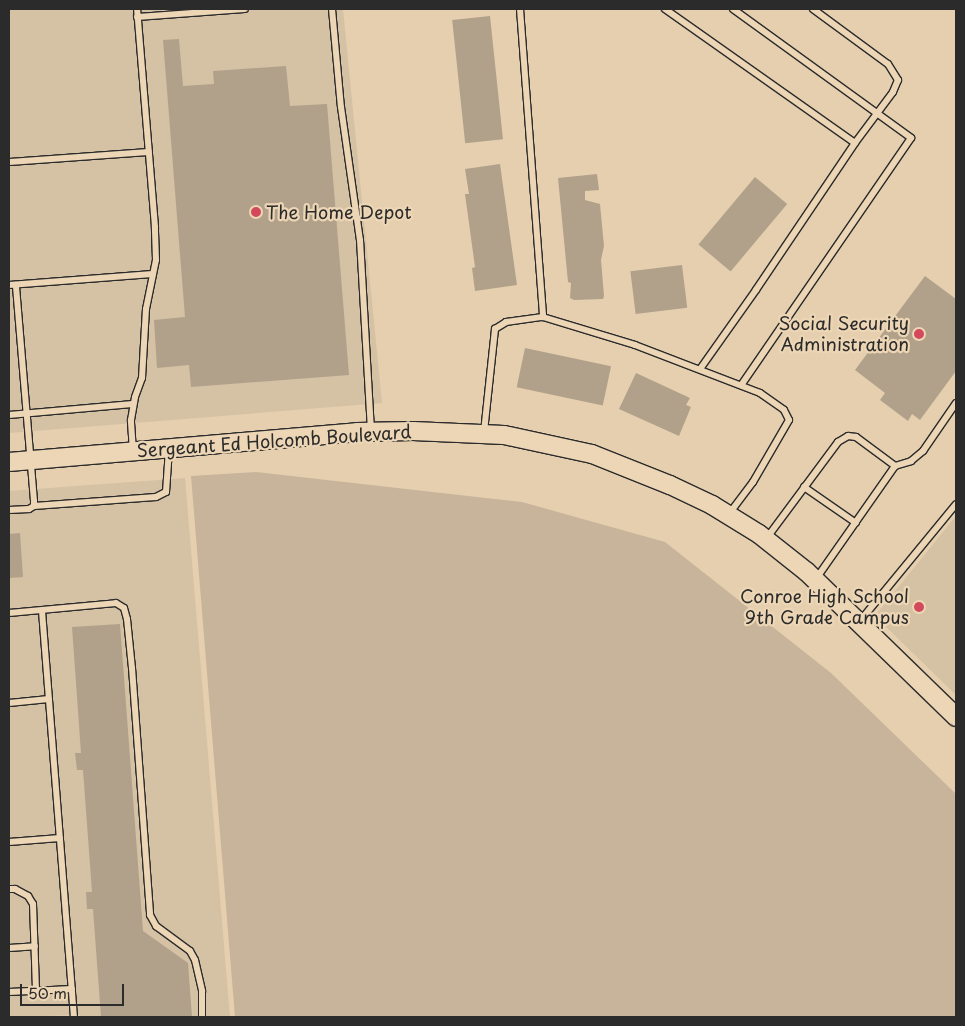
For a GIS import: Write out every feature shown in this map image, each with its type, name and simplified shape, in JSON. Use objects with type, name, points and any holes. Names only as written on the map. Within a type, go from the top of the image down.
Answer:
[{"type":"street","name":"Sergeant Ed Holcomb Boulevard","points":[[9,462],[371,432],[504,434],[592,454],[670,485],[728,515],[766,540],[816,580],[860,621],[956,718]]},
{"type":"lane","points":[[133,451],[131,420],[133,404],[142,378],[146,309],[156,260],[137,9]]},
{"type":"lane","points":[[137,17],[245,9]]},
{"type":"lane","points":[[332,9],[341,107],[360,240],[371,432]]},
{"type":"lane","points":[[520,9],[543,317]]},
{"type":"lane","points":[[666,9],[855,143]]},
{"type":"lane","points":[[733,9],[911,138],[741,385]]},
{"type":"lane","points":[[700,369],[855,143],[893,92],[898,80],[888,64],[813,9]]},
{"type":"lane","points":[[9,162],[149,152]]},
{"type":"lane","points":[[34,506],[12,285],[153,274]]},
{"type":"lane","points":[[484,434],[495,330],[506,322],[543,317],[635,345],[760,393],[784,410],[790,420],[753,482],[728,515]]},
{"type":"lane","points":[[816,580],[895,466],[911,461],[923,451],[956,403]]},
{"type":"lane","points":[[9,415],[133,404]]},
{"type":"lane","points":[[766,540],[838,442],[848,436],[856,437],[895,466]]},
{"type":"lane","points":[[9,510],[29,509],[34,506],[156,497],[166,492],[169,448]]},
{"type":"lane","points":[[804,487],[856,523]]},
{"type":"lane","points":[[860,621],[956,504]]},
{"type":"lane","points":[[9,613],[116,603],[124,608],[127,619],[132,668],[150,915],[156,926],[190,951],[195,960],[202,991],[202,1017]]},
{"type":"lane","points":[[42,611],[74,1017]]},
{"type":"lane","points":[[9,702],[49,699]]},
{"type":"lane","points":[[9,842],[60,838]]},
{"type":"lane","points":[[9,889],[15,889],[28,896],[32,904],[36,990]]},
{"type":"lane","points":[[9,948],[35,946]]},
{"type":"lane","points":[[9,992],[72,988]]},
{"type":"shaded area","points":[[9,9],[343,9],[382,403],[9,433]]},
{"type":"shaded area","points":[[256,472],[522,502],[665,542],[831,673],[956,794],[956,1017],[235,1017],[191,476]]},
{"type":"shaded area","points":[[185,478],[230,1017],[80,1017],[80,1015],[9,1017],[9,491]]},
{"type":"shaded area","name":"Conroe High School 9th Grade Campus","points":[[956,516],[956,695],[879,620],[878,612]]},
{"type":"building","points":[[490,16],[503,139],[465,143],[452,20]]},
{"type":"building","name":"The Home Depot","points":[[179,39],[183,86],[214,84],[213,71],[286,66],[290,106],[327,104],[349,375],[191,387],[189,365],[157,368],[154,320],[185,317],[163,40]]},
{"type":"building","points":[[500,164],[517,285],[475,291],[472,268],[475,267],[465,194],[469,194],[465,169]]},
{"type":"building","points":[[597,174],[599,190],[585,191],[585,200],[600,204],[604,246],[601,260],[604,296],[603,299],[574,300],[570,298],[571,283],[568,282],[558,178]]},
{"type":"building","points":[[755,177],[787,204],[731,271],[698,244]]},
{"type":"building","points":[[682,265],[687,308],[636,314],[630,271]]},
{"type":"building","name":"Social Security Administration","points":[[925,276],[956,299],[956,371],[920,420],[912,414],[908,421],[880,400],[885,393],[855,370]]},
{"type":"building","points":[[525,348],[611,366],[603,405],[517,387]]},
{"type":"building","points":[[636,373],[690,398],[686,405],[691,407],[679,436],[619,409]]},
{"type":"building","points":[[20,533],[23,577],[9,578],[9,534]]},
{"type":"building","points":[[120,624],[143,931],[188,963],[192,1017],[101,1017],[93,909],[87,909],[86,892],[92,892],[83,770],[77,770],[75,753],[81,753],[72,627]]},
{"type":"place","name":"The Home Depot","points":[[256,212]]},
{"type":"place","name":"Social Security Administration","points":[[919,334]]},
{"type":"place","name":"Conroe High School 9th Grade Campus","points":[[919,607]]}]
